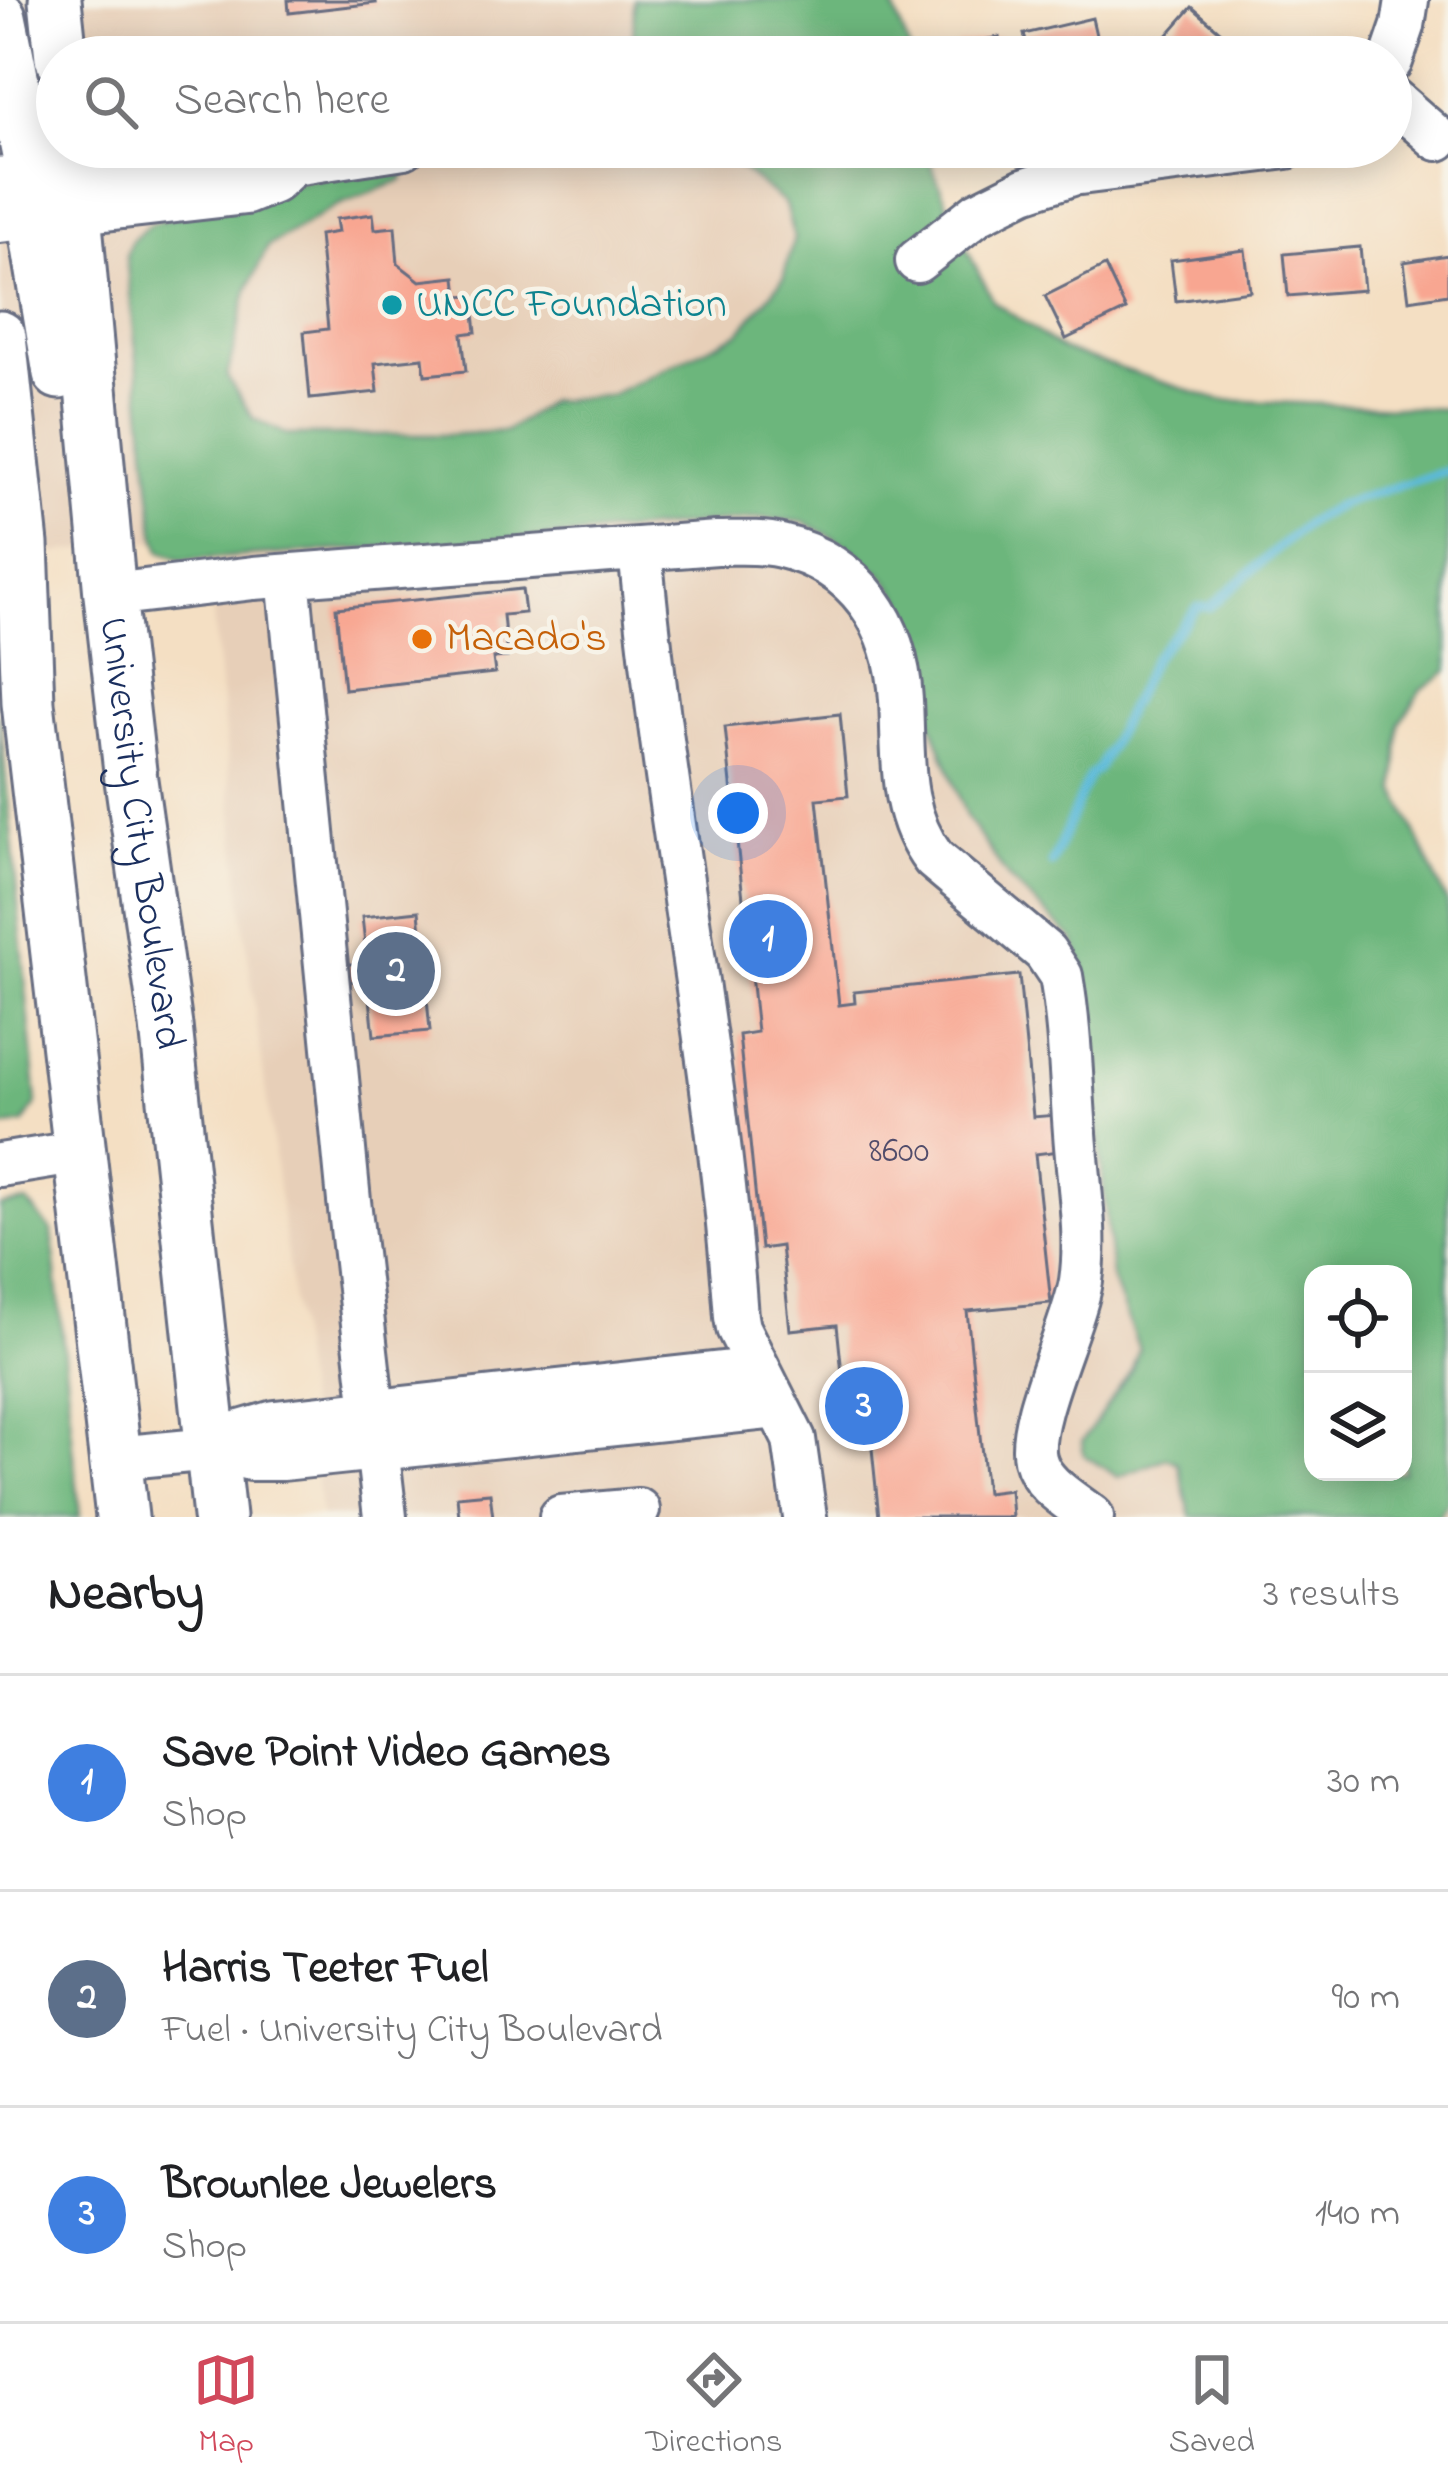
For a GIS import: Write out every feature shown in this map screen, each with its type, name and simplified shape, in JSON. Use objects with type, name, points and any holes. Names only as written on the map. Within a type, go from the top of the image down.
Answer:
[{"type":"main road","points":[[55,0],[59,36]]},
{"type":"main road","name":"University City Boulevard","points":[[0,17],[35,188],[84,517],[110,595],[166,1026],[218,1517]]},
{"type":"main road","points":[[0,339],[22,544],[28,703],[122,1517]]},
{"type":"street","points":[[1399,36],[1407,0]]},
{"type":"street","points":[[1412,116],[1438,139]]},
{"type":"street","points":[[35,188],[187,168]]},
{"type":"street","points":[[917,261],[978,213],[1024,190],[1072,174],[1120,168]]},
{"type":"street","points":[[110,595],[287,576],[717,543],[776,545],[822,561],[860,590],[887,630],[898,664],[906,788],[911,820],[922,842],[934,859],[1045,952],[1061,976],[1083,1262],[1078,1296],[1034,1444],[1042,1474],[1092,1517]]},
{"type":"street","points":[[640,549],[668,797],[715,1118],[736,1317],[797,1450],[806,1517]]},
{"type":"street","points":[[287,576],[385,1517]]},
{"type":"street","points":[[0,1165],[81,1152]]},
{"type":"street","points":[[375,1430],[758,1369]]},
{"type":"street","points":[[115,1458],[212,1449],[254,1426],[375,1430],[778,1407]]},
{"type":"street","points":[[561,1517],[638,1510]]},
{"type":"shaded area","points":[[0,0],[887,0],[891,36],[36,36],[36,168],[904,168],[910,220],[1448,1035],[1448,1517],[321,1517],[245,932],[205,536],[0,559]]},
{"type":"green space","points":[[634,0],[891,0],[904,36],[633,36]]},
{"type":"green space","points":[[371,168],[404,168],[403,180],[338,205],[268,246],[247,291],[227,377],[253,418],[288,435],[506,431],[550,401],[610,395],[740,332],[783,279],[794,238],[785,204],[740,168],[933,168],[994,302],[1063,350],[1219,400],[1448,409],[1448,671],[1422,689],[1400,724],[1396,790],[1448,905],[1448,1501],[1437,1517],[1191,1517],[1178,1463],[1167,1458],[1118,1477],[1084,1455],[1082,1442],[1132,1369],[1139,1349],[1112,1279],[1083,966],[1073,939],[1009,879],[966,816],[932,724],[904,602],[884,576],[850,547],[804,522],[761,518],[579,535],[182,560],[161,551],[155,533],[126,256],[131,242],[150,224],[305,180]]},
{"type":"green space","points":[[0,714],[37,1103],[24,1123],[0,1128]]},
{"type":"green space","points":[[27,1202],[52,1231],[80,1517],[0,1517],[0,1206]]},
{"type":"building","points":[[288,0],[375,0],[376,3],[289,13]]},
{"type":"building","points":[[1192,7],[1221,32],[1217,36],[1167,36]]},
{"type":"building","points":[[1092,18],[1096,36],[1025,36]]},
{"type":"building","name":"UNCC Foundation","points":[[373,214],[375,229],[395,227],[398,264],[420,281],[456,277],[458,296],[472,295],[476,332],[462,334],[466,371],[425,375],[423,358],[375,363],[378,392],[310,399],[304,332],[328,329],[319,235],[338,232],[336,219]]},
{"type":"building","points":[[1360,247],[1364,290],[1288,296],[1284,254]]},
{"type":"building","points":[[1245,250],[1250,291],[1176,301],[1171,260]]},
{"type":"building","points":[[1448,255],[1448,294],[1409,300],[1404,262]]},
{"type":"building","points":[[1105,266],[1126,310],[1066,339],[1045,296]]},
{"type":"building","name":"Macado's","points":[[522,589],[525,613],[503,615],[507,657],[493,658],[495,673],[344,689],[336,608]]},
{"type":"building","points":[[840,714],[848,796],[817,799],[839,1005],[855,1003],[854,992],[1019,975],[1033,1117],[1057,1115],[1060,1151],[1035,1154],[1051,1303],[967,1311],[986,1493],[1010,1490],[1012,1517],[879,1517],[870,1429],[848,1431],[837,1325],[790,1330],[781,1246],[761,1249],[739,1035],[757,1032],[725,727]]},
{"type":"building","points":[[419,911],[430,1031],[374,1036],[368,980],[344,982],[343,965],[367,962],[362,917]]},
{"type":"building","points":[[490,1493],[493,1517],[459,1517],[457,1496]]},
{"type":"waterway","points":[[1052,863],[1089,776],[1098,769],[1154,657],[1198,607],[1210,607],[1307,523],[1341,504],[1448,470]]},
{"type":"place","name":"UNCC Foundation","points":[[392,305]]},
{"type":"place","name":"Macado's","points":[[422,639]]},
{"type":"place","name":"Save Point Video Games","points":[[768,939]]},
{"type":"place","name":"Harris Teeter Fuel","points":[[396,971]]},
{"type":"place","name":"Brownlee Jewelers","points":[[864,1406]]}]
